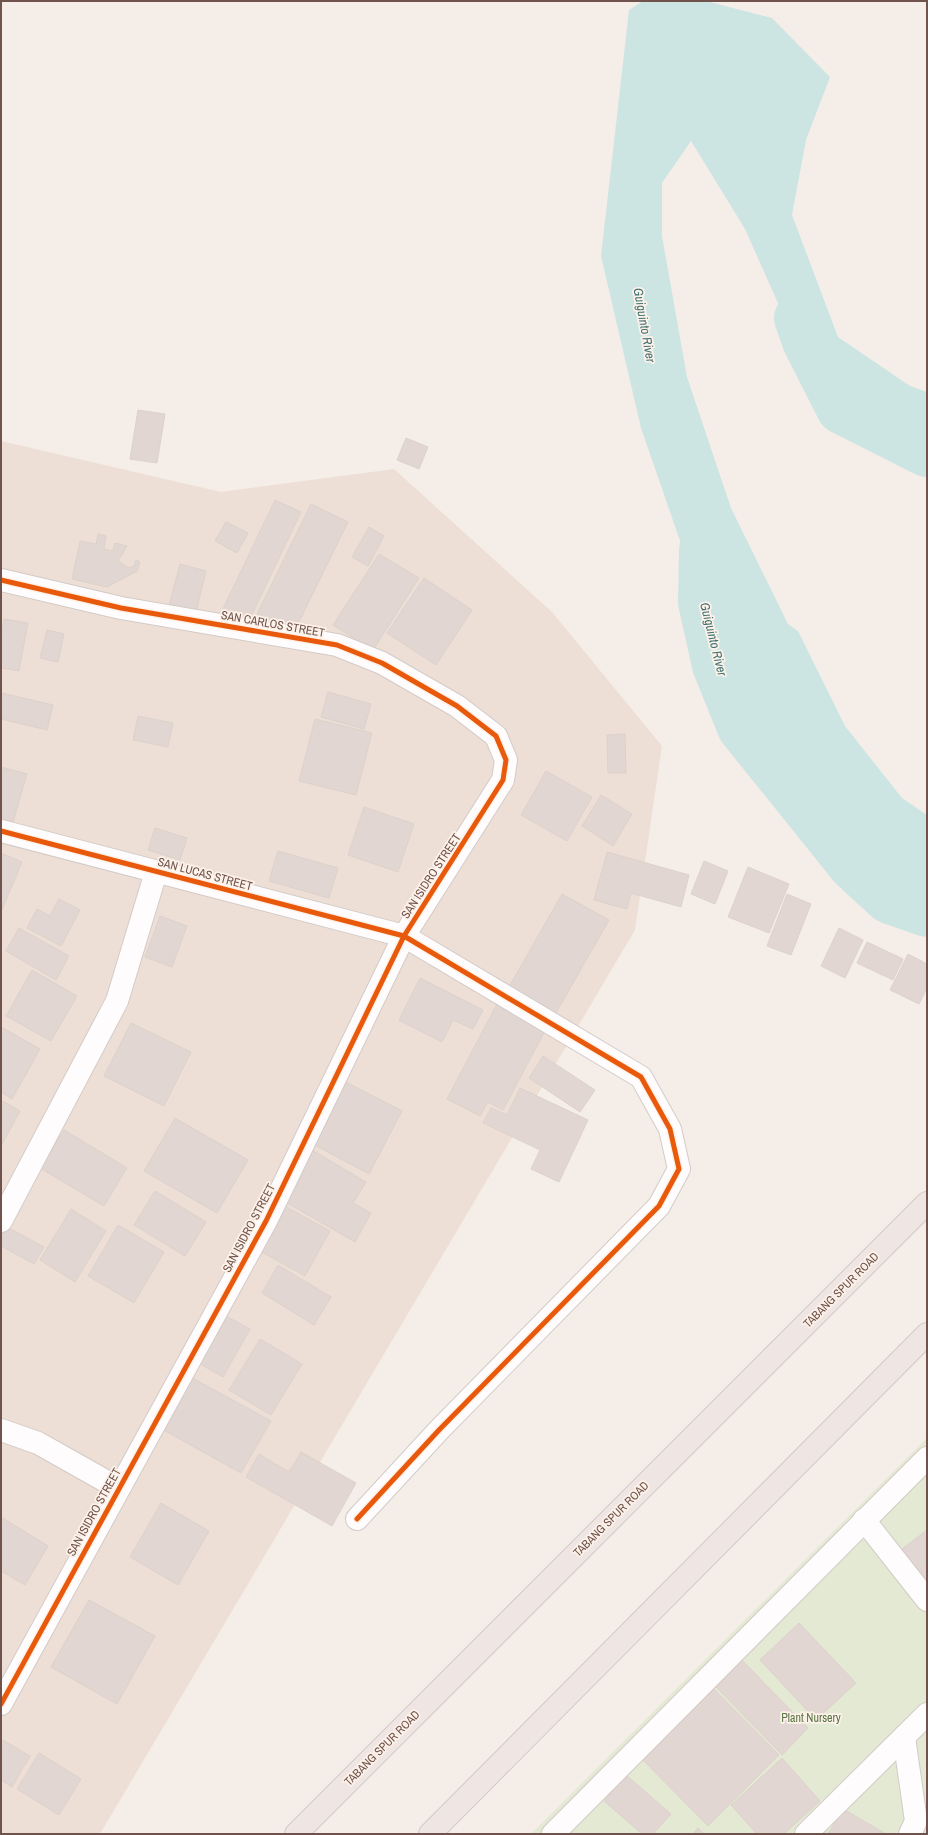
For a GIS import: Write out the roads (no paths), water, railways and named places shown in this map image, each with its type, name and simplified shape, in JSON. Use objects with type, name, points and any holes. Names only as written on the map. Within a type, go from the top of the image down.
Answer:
[{"type":"highway","name":"TABANG SPUR ROAD","points":[[296,1834],[927,1203]]},
{"type":"highway","points":[[430,1834],[927,1334]]},
{"type":"street","name":"SAN CARLOS STREET","points":[[1,580],[120,608],[337,645],[382,664],[457,706],[496,736],[506,760]]},
{"type":"street","name":"SAN ISIDRO STREET","points":[[1,1704],[118,1488],[266,1221],[404,936],[503,780],[506,760]]},
{"type":"street","name":"SAN LUCAS STREET","points":[[1,831],[404,936],[641,1077],[670,1129],[679,1169],[659,1206],[439,1430],[357,1519]]},
{"type":"street","points":[[1,1221],[118,1001],[156,872]]},
{"type":"street","points":[[1,1430],[38,1443],[118,1488]]},
{"type":"street","points":[[553,1834],[927,1458]]},
{"type":"street","points":[[864,1520],[927,1600]]},
{"type":"street","points":[[806,1834],[927,1714]]},
{"type":"street","points":[[904,1737],[916,1821],[910,1834]]},
{"type":"water","points":[[643,1],[706,1],[772,18],[830,77],[806,140],[792,215],[838,337],[910,386],[927,392],[927,440],[867,427],[797,346],[745,229],[691,141],[662,183],[662,236],[687,377],[731,508],[788,624],[798,631],[845,726],[902,798],[927,815],[927,902],[876,871],[798,797],[706,616],[641,428],[601,256],[629,10]]},
{"type":"waterway","name":"Guiguinto River","points":[[800,318],[808,341],[842,408],[927,451]]},
{"type":"waterway","name":"Guiguinto River","points":[[705,550],[704,602],[718,665],[743,727],[854,865],[890,898],[927,911]]},
{"type":"park label","name":"Plant Nursery","points":[[811,1718]]}]
